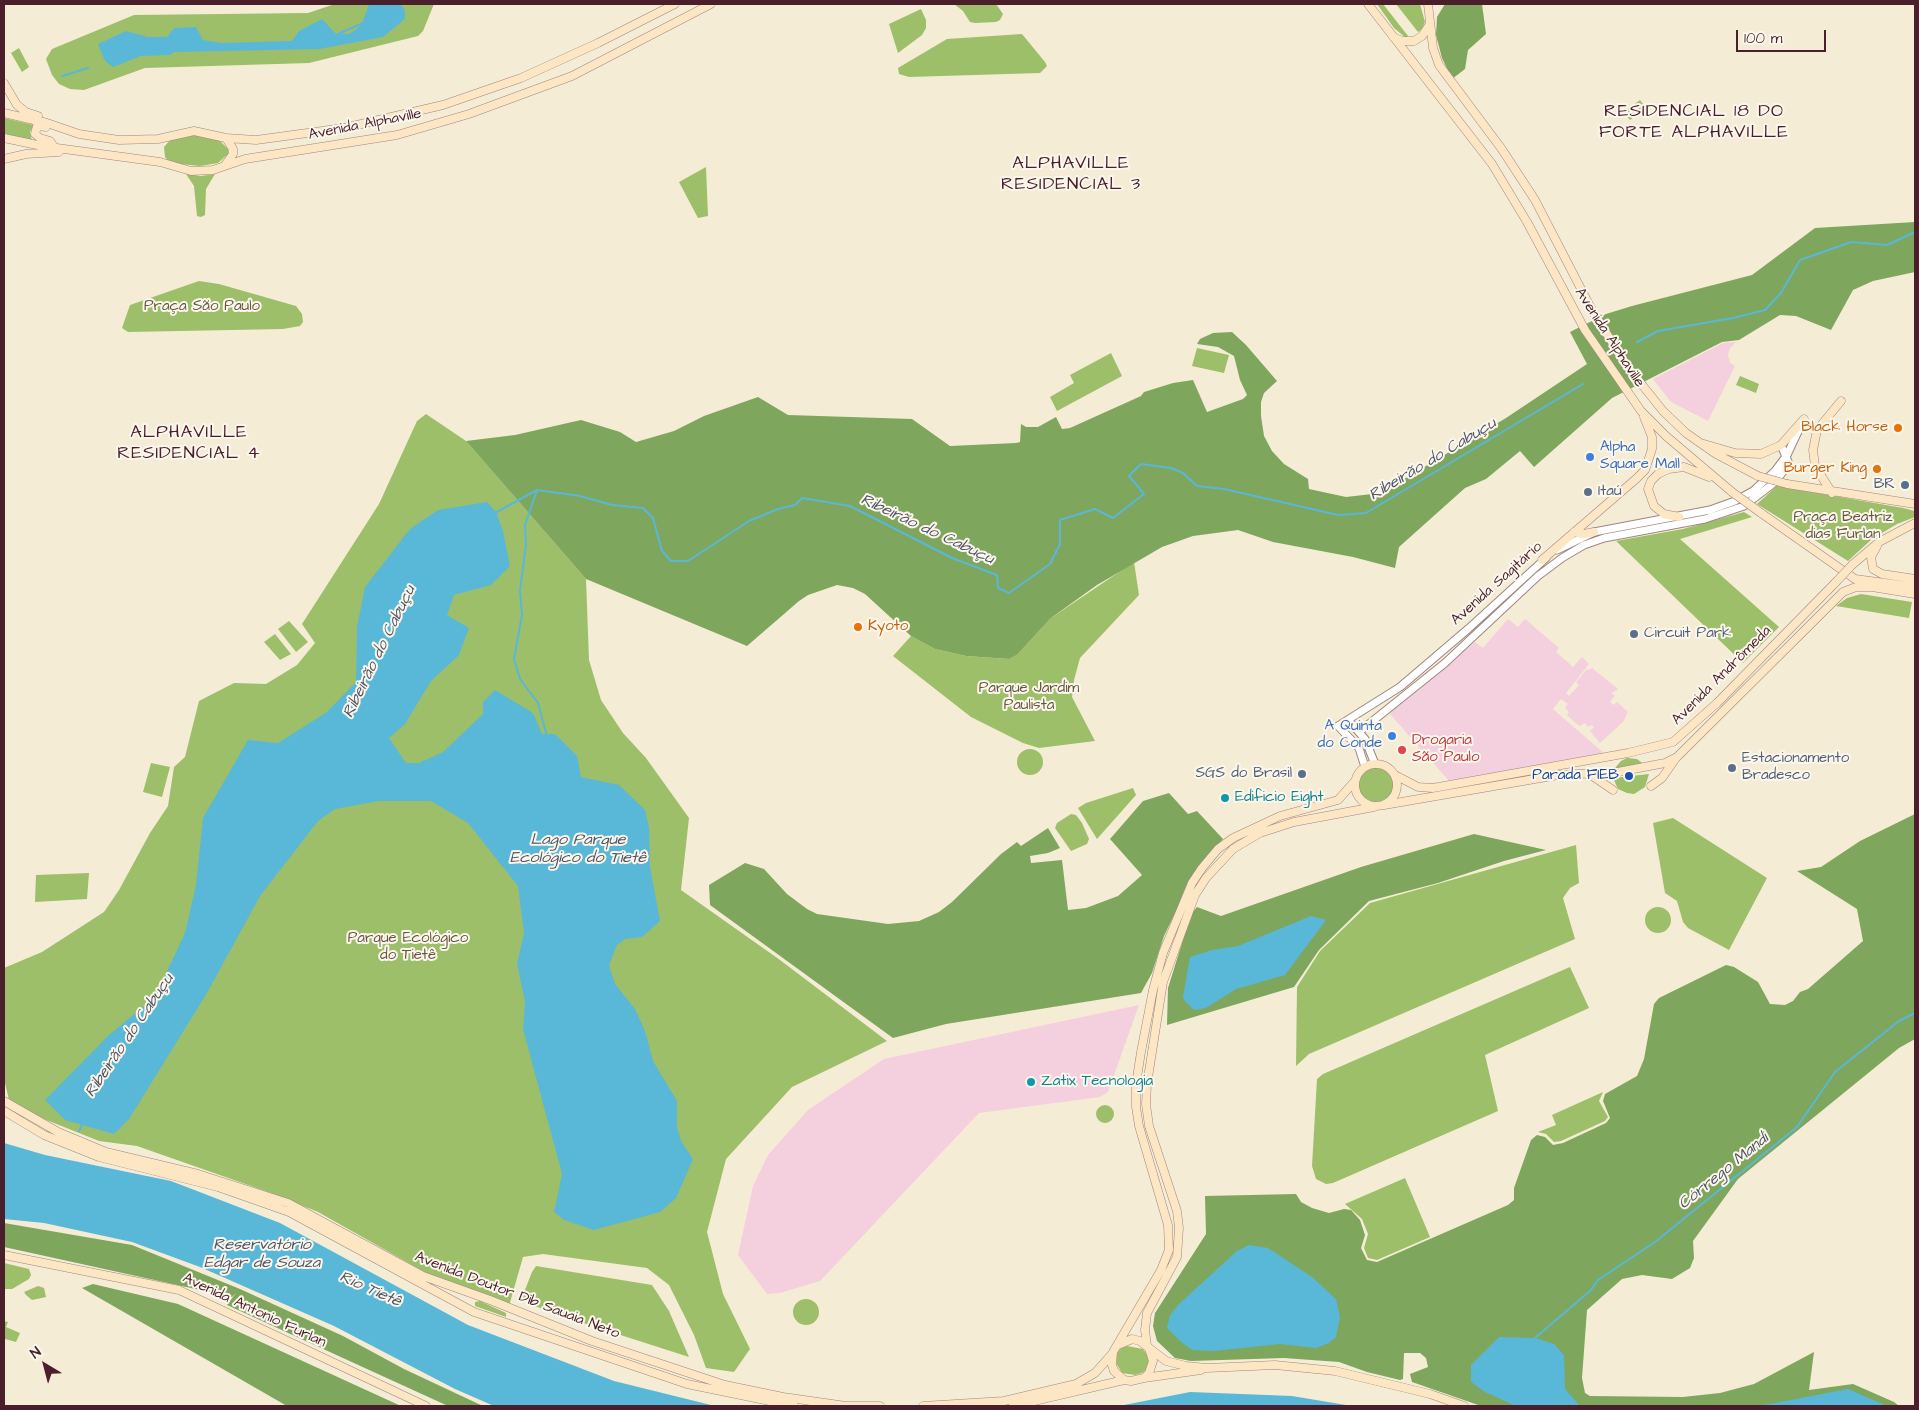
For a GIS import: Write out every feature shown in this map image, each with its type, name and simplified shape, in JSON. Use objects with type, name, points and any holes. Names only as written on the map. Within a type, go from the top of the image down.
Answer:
[{"type":"main road","name":"Avenida Alphaville","points":[[4,113],[47,123],[79,134],[133,141],[158,139],[194,131],[242,140],[281,137],[383,120],[443,105],[521,78],[562,60],[675,4]]},
{"type":"main road","name":"Avenida Alphaville","points":[[4,138],[74,151],[160,162],[191,171],[224,167],[250,158],[397,135],[469,114],[572,76],[711,4]]},
{"type":"main road","name":"Avenida Alphaville","points":[[1368,4],[1492,164],[1527,222],[1585,330],[1641,411],[1666,436],[1732,492],[1855,580],[1915,587]]},
{"type":"main road","points":[[1374,4],[1378,16]]},
{"type":"main road","name":"Avenida Alphaville","points":[[1428,4],[1433,48],[1439,65],[1501,148],[1535,200],[1593,312],[1627,366],[1663,411],[1699,442],[1724,459],[1758,476],[1832,493],[1915,504]]},
{"type":"main road","points":[[1393,36],[1402,41],[1414,41],[1426,32],[1430,24]]},
{"type":"main road","points":[[4,83],[17,105],[26,112],[43,118],[47,123]]},
{"type":"main road","points":[[55,148],[50,141],[37,136],[34,131],[37,126],[71,135],[79,134]]},
{"type":"main road","points":[[224,167],[234,154],[226,138]]},
{"type":"main road","points":[[4,159],[26,154],[74,151]]},
{"type":"main road","points":[[1832,493],[1815,466],[1813,450],[1817,430],[1841,401]]},
{"type":"main road","points":[[1542,560],[1644,470],[1652,449],[1652,437],[1641,411]]},
{"type":"main road","points":[[1699,442],[1747,455],[1761,454],[1781,445],[1804,419]]},
{"type":"main road","points":[[1679,517],[1660,511],[1650,498],[1648,489],[1658,474],[1669,469],[1684,468],[1695,470],[1722,484]]},
{"type":"main road","name":"Avenida Andrômeda","points":[[1395,775],[1418,787],[1433,788],[1666,744],[1680,738],[1739,681],[1852,565],[1879,542],[1915,523]]},
{"type":"main road","points":[[1574,532],[1584,534],[1594,532]]},
{"type":"main road","points":[[1879,542],[1871,557],[1873,569],[1882,574],[1915,579]]},
{"type":"main road","name":"Avenida Andrômeda","points":[[1384,805],[1548,776],[1586,772],[1618,772],[1665,764],[1677,757],[1840,594],[1850,588],[1872,587],[1915,594]]},
{"type":"main road","points":[[1800,619],[1803,623],[1803,630]]},
{"type":"main road","points":[[1749,670],[1755,679]]},
{"type":"main road","points":[[1739,681],[1742,683],[1744,690]]},
{"type":"main road","points":[[1651,786],[1662,778],[1677,757]]},
{"type":"main road","points":[[1124,1380],[1114,1371],[1112,1365],[1115,1349],[1161,1270],[1169,1250],[1170,1238],[1166,1218],[1139,1126],[1136,1107],[1136,1084],[1153,990],[1163,953],[1184,899],[1202,868],[1233,838],[1280,816],[1338,800],[1365,767],[1375,764],[1389,768],[1395,775],[1396,794],[1384,805],[1294,822],[1260,833],[1242,842],[1228,854],[1206,878],[1195,895],[1163,982],[1146,1084],[1149,1126],[1177,1212],[1180,1228],[1177,1257],[1147,1313],[1145,1330],[1148,1347],[1154,1361],[1149,1374],[1144,1378]]},
{"type":"main road","points":[[1586,772],[1613,790]]},
{"type":"main road","points":[[1355,781],[1354,788],[1361,801],[1374,807]]},
{"type":"main road","points":[[4,1101],[72,1143]]},
{"type":"main road","points":[[4,1111],[44,1135],[72,1143]]},
{"type":"main road","name":"Avenida Doutor Dib Sauaia Neto","points":[[72,1143],[198,1174],[288,1204],[423,1276],[592,1341],[724,1385],[783,1397],[846,1406],[880,1406]]},
{"type":"main road","name":"Avenida Doutor Dib Sauaia Neto","points":[[72,1143],[110,1161],[141,1166],[195,1181],[279,1208],[474,1312],[606,1355],[687,1384],[794,1406]]},
{"type":"main road","name":"Avenida Antonio Furlan","points":[[4,1255],[179,1290],[426,1406]]},
{"type":"main road","points":[[474,1312],[473,1303],[479,1296]]},
{"type":"main road","points":[[507,1323],[514,1320],[514,1311]]},
{"type":"main road","points":[[923,1406],[1004,1401],[1076,1384],[1095,1373],[1124,1341],[1132,1339],[1176,1364],[1207,1368]]},
{"type":"main road","points":[[1013,1406],[1124,1380],[1137,1381],[1144,1378],[1207,1368],[1275,1365],[1335,1371],[1430,1394],[1464,1406]]},
{"type":"street","name":"Avenida Sagitário","points":[[1365,767],[1360,748],[1338,726],[1400,687],[1468,629],[1542,560],[1574,540],[1594,532],[1679,517],[1710,510],[1735,501],[1753,491],[1770,476],[1787,455],[1804,419]]},
{"type":"street","points":[[1781,445],[1787,455]]},
{"type":"street","name":"Avenida Sagitário","points":[[1359,732],[1445,663],[1538,576],[1562,558],[1584,545],[1604,538],[1705,519],[1744,506],[1774,483],[1789,464],[1787,455]]},
{"type":"street","points":[[1533,570],[1538,576]]},
{"type":"street","points":[[1348,721],[1359,732],[1375,764]]},
{"type":"shaded area","points":[[1736,342],[1730,348],[1728,355],[1730,363],[1735,366],[1708,421],[1671,402],[1653,379],[1723,343]]},
{"type":"shaded area","points":[[1508,619],[1518,627],[1525,619],[1559,648],[1556,652],[1573,667],[1582,657],[1589,664],[1566,693],[1569,696],[1579,685],[1576,682],[1587,669],[1592,668],[1618,689],[1611,694],[1615,695],[1610,702],[1614,705],[1617,702],[1628,712],[1623,722],[1600,743],[1590,731],[1594,727],[1591,725],[1588,727],[1585,723],[1579,726],[1567,715],[1569,712],[1565,708],[1568,704],[1561,699],[1553,709],[1605,754],[1451,783],[1389,713],[1475,642],[1483,648]]},
{"type":"shaded area","points":[[1139,1005],[1108,1092],[1100,1097],[979,1113],[820,1281],[780,1293],[767,1294],[738,1255],[753,1186],[768,1155],[808,1110],[884,1059]]},
{"type":"green space","points":[[335,4],[434,4],[423,31],[418,36],[309,63],[145,68],[84,90],[70,89],[59,84],[52,75],[46,59],[52,49],[134,15],[308,13]]},
{"type":"green space","points":[[954,4],[996,4],[1003,14],[1000,20],[996,22],[970,22],[963,11]]},
{"type":"green space","points":[[1377,4],[1383,4],[1408,36],[1406,38],[1394,28]]},
{"type":"green space","points":[[1396,4],[1420,4],[1425,22],[1422,29],[1418,32]]},
{"type":"green space","points":[[1445,4],[1482,4],[1486,34],[1468,50],[1465,69],[1452,79],[1442,58],[1436,35],[1437,17]]},
{"type":"green space","points":[[921,9],[926,20],[926,28],[922,35],[898,53],[889,24]]},
{"type":"green space","points":[[1022,34],[1047,66],[1040,73],[909,77],[899,74],[898,68],[947,39]]},
{"type":"green space","points":[[19,48],[29,67],[22,72],[11,53]]},
{"type":"green space","points":[[1640,100],[1646,108],[1630,120],[1623,112]]},
{"type":"green space","points":[[4,118],[34,125],[30,132],[32,141],[4,134]]},
{"type":"green space","points":[[186,134],[216,137],[228,149],[228,154],[218,163],[200,166],[170,163],[165,157],[164,147],[171,139]]},
{"type":"green space","points":[[706,167],[708,216],[698,218],[679,182]]},
{"type":"green space","points":[[186,174],[201,176],[215,174],[206,189],[205,215],[201,217],[197,216],[194,186]]},
{"type":"green space","points":[[1915,222],[1915,272],[1873,281],[1853,290],[1831,330],[1796,316],[1780,315],[1739,340],[1722,342],[1612,398],[1534,467],[1520,451],[1486,479],[1465,488],[1399,547],[1395,568],[1353,557],[1273,542],[1238,530],[1193,536],[1162,547],[1097,585],[1051,618],[1017,655],[1009,659],[966,656],[935,649],[911,636],[865,594],[853,588],[837,585],[808,595],[799,601],[747,646],[586,579],[466,441],[515,435],[581,420],[620,432],[636,442],[674,431],[704,416],[758,397],[788,415],[912,419],[950,446],[1016,443],[1020,442],[1021,424],[1026,427],[1038,427],[1056,417],[1062,429],[1070,428],[1141,396],[1144,392],[1173,383],[1193,380],[1207,412],[1243,399],[1247,395],[1240,380],[1234,356],[1218,347],[1197,344],[1200,339],[1213,333],[1232,332],[1246,345],[1277,381],[1264,393],[1261,402],[1261,416],[1264,436],[1272,451],[1284,464],[1308,479],[1309,489],[1346,497],[1381,493],[1506,418],[1587,364],[1570,332],[1606,314],[1752,275],[1815,228]]},
{"type":"green space","name":"Praça São Paulo","points":[[199,281],[219,284],[296,306],[302,314],[303,322],[300,326],[283,329],[128,332],[122,328],[130,305]]},
{"type":"green space","points":[[1197,348],[1229,355],[1224,373],[1192,366]]},
{"type":"green space","points":[[1111,353],[1122,376],[1057,411],[1050,397],[1074,383],[1070,375]]},
{"type":"green space","points":[[1740,376],[1759,384],[1756,393],[1736,385]]},
{"type":"green space","name":"Parque Ecológico do Tietê","points":[[426,414],[466,441],[586,579],[589,660],[601,700],[623,733],[646,758],[689,818],[681,890],[780,960],[887,1041],[792,1087],[726,1159],[707,1232],[723,1294],[750,1349],[734,1372],[706,1368],[694,1335],[669,1285],[647,1268],[543,1254],[523,1257],[509,1306],[437,1279],[318,1212],[271,1193],[137,1146],[99,1141],[44,1119],[9,1100],[4,1079],[4,968],[42,952],[104,912],[168,806],[174,767],[185,757],[199,701],[234,683],[266,684],[297,665],[315,643],[302,624],[379,504],[417,421]]},
{"type":"green space","name":"Praça Beatriz dias Furlan","points":[[1777,486],[1903,508],[1915,511],[1915,517],[1897,524],[1872,539],[1848,561],[1757,504]]},
{"type":"green space","points":[[1744,512],[1752,517],[1680,539],[1779,627],[1743,663],[1616,541],[1683,529]]},
{"type":"green space","name":"Parque Jardim Paulista","points":[[1134,562],[1139,595],[1080,658],[1074,680],[1072,697],[1095,741],[1039,748],[1023,743],[971,717],[893,656],[911,636],[935,649],[966,656],[1009,659],[1017,655],[1051,618]]},
{"type":"green space","points":[[1861,594],[1912,602],[1909,618],[1836,606],[1847,598]]},
{"type":"green space","points":[[289,621],[308,642],[296,652],[278,629]]},
{"type":"green space","points":[[275,634],[291,654],[280,660],[264,642]]},
{"type":"green space","points":[[1030,749],[1039,753],[1043,762],[1039,771],[1030,775],[1021,771],[1017,762],[1021,753]]},
{"type":"green space","points":[[1627,758],[1637,759],[1645,765],[1614,769],[1621,761]]},
{"type":"green space","points":[[151,763],[170,767],[162,797],[143,792]]},
{"type":"green space","points":[[1376,765],[1389,771],[1395,784],[1389,797],[1376,803],[1363,797],[1357,784],[1363,771]]},
{"type":"green space","points":[[1649,774],[1645,787],[1634,794],[1618,789],[1613,778]]},
{"type":"green space","points":[[1133,788],[1136,795],[1097,839],[1078,808],[1086,803]]},
{"type":"green space","points":[[1169,793],[1188,814],[1197,811],[1223,839],[1198,868],[1189,884],[1164,936],[1152,973],[1141,993],[946,1024],[893,1038],[710,905],[709,885],[745,863],[764,869],[787,894],[817,914],[888,924],[919,921],[939,912],[952,902],[1001,854],[1017,842],[1021,846],[1048,828],[1060,848],[1048,853],[1030,856],[1031,863],[1062,860],[1068,910],[1086,908],[1118,896],[1142,875],[1110,839],[1143,801]]},
{"type":"green space","points":[[1071,814],[1076,815],[1082,823],[1089,839],[1087,844],[1071,851],[1055,828],[1057,823]]},
{"type":"green space","points":[[1915,814],[1915,1039],[1899,1048],[1738,1179],[1693,1241],[1694,1258],[1690,1268],[1672,1279],[1642,1275],[1622,1279],[1587,1310],[1582,1378],[1585,1393],[1590,1396],[1683,1397],[1720,1393],[1754,1384],[1814,1352],[1809,1390],[1853,1384],[1899,1406],[1481,1406],[1412,1382],[1410,1374],[1428,1367],[1426,1358],[1420,1353],[1404,1353],[1403,1379],[1400,1380],[1367,1372],[1339,1362],[1284,1358],[1191,1361],[1175,1358],[1157,1341],[1153,1326],[1155,1313],[1206,1234],[1205,1196],[1296,1194],[1301,1202],[1312,1208],[1329,1213],[1344,1209],[1351,1210],[1360,1220],[1365,1235],[1361,1248],[1367,1260],[1377,1262],[1508,1205],[1514,1200],[1514,1188],[1531,1140],[1537,1135],[1545,1137],[1553,1145],[1563,1143],[1606,1123],[1610,1118],[1603,1101],[1605,1094],[1637,1076],[1644,1059],[1654,1004],[1659,998],[1726,965],[1734,967],[1758,982],[1770,1004],[1785,1005],[1793,1001],[1800,992],[1808,989],[1863,941],[1857,909],[1797,871],[1821,867],[1860,841]]},
{"type":"green space","points":[[1673,818],[1767,878],[1729,950],[1688,928],[1683,922],[1677,901],[1665,893],[1653,823]]},
{"type":"green space","points":[[1474,834],[1546,850],[1504,861],[1438,883],[1369,901],[1319,950],[1294,987],[1167,1025],[1168,988],[1191,914],[1197,907],[1221,916],[1361,867]]},
{"type":"green space","points":[[1576,845],[1579,883],[1570,888],[1563,898],[1575,939],[1309,1054],[1296,1066],[1297,987],[1320,951],[1370,903]]},
{"type":"green space","points":[[89,873],[87,899],[35,902],[36,875]]},
{"type":"green space","points":[[1658,907],[1667,911],[1671,920],[1667,929],[1658,933],[1649,929],[1645,920],[1649,911]]},
{"type":"green space","points":[[1570,967],[1589,1008],[1485,1055],[1498,1111],[1333,1183],[1326,1184],[1316,1179],[1312,1166],[1317,1079],[1323,1074]]},
{"type":"green space","points":[[1603,1092],[1599,1101],[1608,1117],[1605,1121],[1561,1141],[1554,1142],[1546,1134],[1538,1132],[1556,1125],[1552,1115]]},
{"type":"green space","points":[[1101,1105],[1109,1105],[1114,1110],[1112,1121],[1101,1123],[1096,1118],[1096,1110]]},
{"type":"green space","points":[[1405,1178],[1430,1237],[1377,1260],[1368,1258],[1364,1248],[1368,1234],[1362,1219],[1345,1204]]},
{"type":"green space","points":[[4,1223],[132,1245],[240,1289],[343,1336],[404,1369],[483,1406],[448,1406],[227,1305],[236,1293],[232,1297],[4,1247]]},
{"type":"green space","points":[[4,1263],[29,1269],[31,1275],[29,1279],[12,1289],[4,1289]]},
{"type":"green space","points":[[536,1266],[652,1285],[669,1311],[689,1357],[552,1313],[521,1300]]},
{"type":"green space","points":[[93,1284],[178,1304],[401,1406],[287,1406],[82,1288]]},
{"type":"green space","points":[[38,1286],[44,1288],[46,1297],[32,1300],[24,1292]]},
{"type":"green space","points":[[806,1299],[815,1303],[819,1312],[815,1321],[806,1325],[797,1321],[793,1312],[797,1303]]},
{"type":"green space","points":[[480,1301],[506,1313],[506,1317],[475,1306],[475,1302]]},
{"type":"green space","points":[[4,1321],[8,1322],[6,1327],[20,1333],[16,1342],[5,1339],[4,1341]]},
{"type":"green space","points":[[1127,1346],[1143,1349],[1149,1357],[1147,1369],[1142,1373],[1135,1375],[1122,1373],[1116,1363],[1115,1356],[1121,1348]]},
{"type":"water","points":[[369,4],[400,4],[405,10],[405,19],[383,37],[319,49],[174,52],[170,55],[141,56],[113,67],[105,61],[98,44],[126,31],[148,37],[167,37],[174,28],[196,27],[203,40],[221,43],[292,41],[299,31],[322,19],[335,33],[349,34],[357,29],[363,21]]},
{"type":"water","name":"Lago Parque Ecológico do Tietê","points":[[487,502],[496,512],[503,531],[510,566],[491,585],[454,595],[447,615],[469,628],[459,655],[431,681],[405,724],[389,738],[406,763],[419,763],[443,752],[483,714],[483,702],[495,690],[533,713],[542,734],[555,734],[577,756],[581,777],[619,785],[645,810],[649,827],[650,867],[660,921],[642,937],[625,939],[617,945],[609,965],[615,984],[635,1009],[645,1031],[653,1061],[677,1101],[677,1127],[681,1141],[693,1159],[676,1198],[660,1212],[594,1230],[564,1220],[554,1212],[562,1174],[523,1029],[525,1002],[517,964],[524,933],[518,886],[468,823],[431,801],[379,801],[335,809],[318,821],[260,896],[207,993],[129,1119],[114,1134],[65,1120],[45,1100],[109,1035],[155,997],[185,933],[196,885],[203,818],[248,740],[278,743],[327,712],[356,682],[357,627],[365,587],[410,529],[438,510]]},
{"type":"water","points":[[1311,916],[1326,920],[1285,975],[1236,989],[1206,1008],[1194,1010],[1185,1001],[1183,997],[1190,957],[1212,950],[1238,946]]},
{"type":"water","name":"Reservatório Edgar de Souza","points":[[4,1143],[45,1155],[171,1181],[280,1223],[468,1325],[614,1381],[715,1406],[494,1406],[455,1389],[334,1326],[200,1267],[132,1242],[44,1223],[4,1219]]},
{"type":"water","points":[[1249,1245],[1268,1248],[1312,1277],[1336,1299],[1340,1317],[1336,1337],[1329,1343],[1316,1348],[1280,1344],[1214,1351],[1192,1350],[1167,1328],[1170,1315],[1179,1304],[1237,1251]]},
{"type":"water","points":[[1499,1337],[1535,1338],[1554,1344],[1564,1355],[1565,1389],[1580,1406],[1516,1406],[1485,1392],[1471,1382],[1471,1365]]},
{"type":"water","points":[[1848,1389],[1887,1406],[1752,1406],[1770,1404]]},
{"type":"water","points":[[1190,1392],[1292,1396],[1352,1406],[1119,1406]]},
{"type":"waterway","points":[[340,33],[363,23]]},
{"type":"waterway","points":[[62,76],[88,68]]},
{"type":"waterway","name":"Ribeirão do Cabuçu","points":[[1637,342],[1658,331],[1733,318],[1765,310],[1781,293],[1800,260],[1851,242],[1887,245],[1915,232]]},
{"type":"waterway","name":"Ribeirão do Cabuçu","points":[[495,513],[537,490],[580,496],[612,505],[643,508],[653,518],[662,551],[671,561],[688,561],[749,521],[778,509],[795,505],[802,498],[850,506],[952,558],[997,575],[998,588],[1009,593],[1050,564],[1060,544],[1060,520],[1095,509],[1113,518],[1144,494],[1129,476],[1141,464],[1171,468],[1183,473],[1197,486],[1224,489],[1338,515],[1366,513],[1583,384]]},
{"type":"waterway","points":[[537,490],[525,525],[526,545],[520,590],[522,615],[514,659],[520,679],[538,703],[547,736]]},
{"type":"waterway","name":"Córrego Mandi","points":[[1535,1338],[1591,1290],[1598,1280],[1655,1242],[1797,1127],[1835,1072],[1899,1021],[1915,1013]]},
{"type":"waterway","name":"Ribeirão do Cabuçu","points":[[79,1131],[82,1125]]},
{"type":"place","name":"Black Horse","points":[[1898,428]]},
{"type":"place","name":"Alpha Square Mall","points":[[1590,457]]},
{"type":"place","name":"Burger King","points":[[1877,469]]},
{"type":"place","name":"BR","points":[[1905,485]]},
{"type":"place","name":"Itaú","points":[[1588,492]]},
{"type":"place","name":"Kyoto","points":[[858,627]]},
{"type":"place","name":"Circuit Park","points":[[1634,634]]},
{"type":"place","name":"A Quinta do Conde","points":[[1392,736]]},
{"type":"place","name":"Drogaria São Paulo","points":[[1402,750]]},
{"type":"place","name":"Estacionamento Bradesco","points":[[1732,768]]},
{"type":"place","name":"SGS do Brasil","points":[[1302,774]]},
{"type":"place","name":"Parada FIEB","points":[[1629,776]]},
{"type":"place","name":"Edificio Eight","points":[[1225,798]]},
{"type":"place","name":"Zatix Tecnologia","points":[[1031,1082]]},
{"type":"district","name":"RESIDENCIAL 18 DO FORTE ALPHAVILLE","points":[[1694,122]]},
{"type":"district","name":"ALPHAVILLE RESIDENCIAL 3","points":[[1071,174]]},
{"type":"district","name":"ALPHAVILLE RESIDENCIAL 4","points":[[189,443]]},
{"type":"water label","name":"Rio Tietê","points":[[370,1290]]}]
